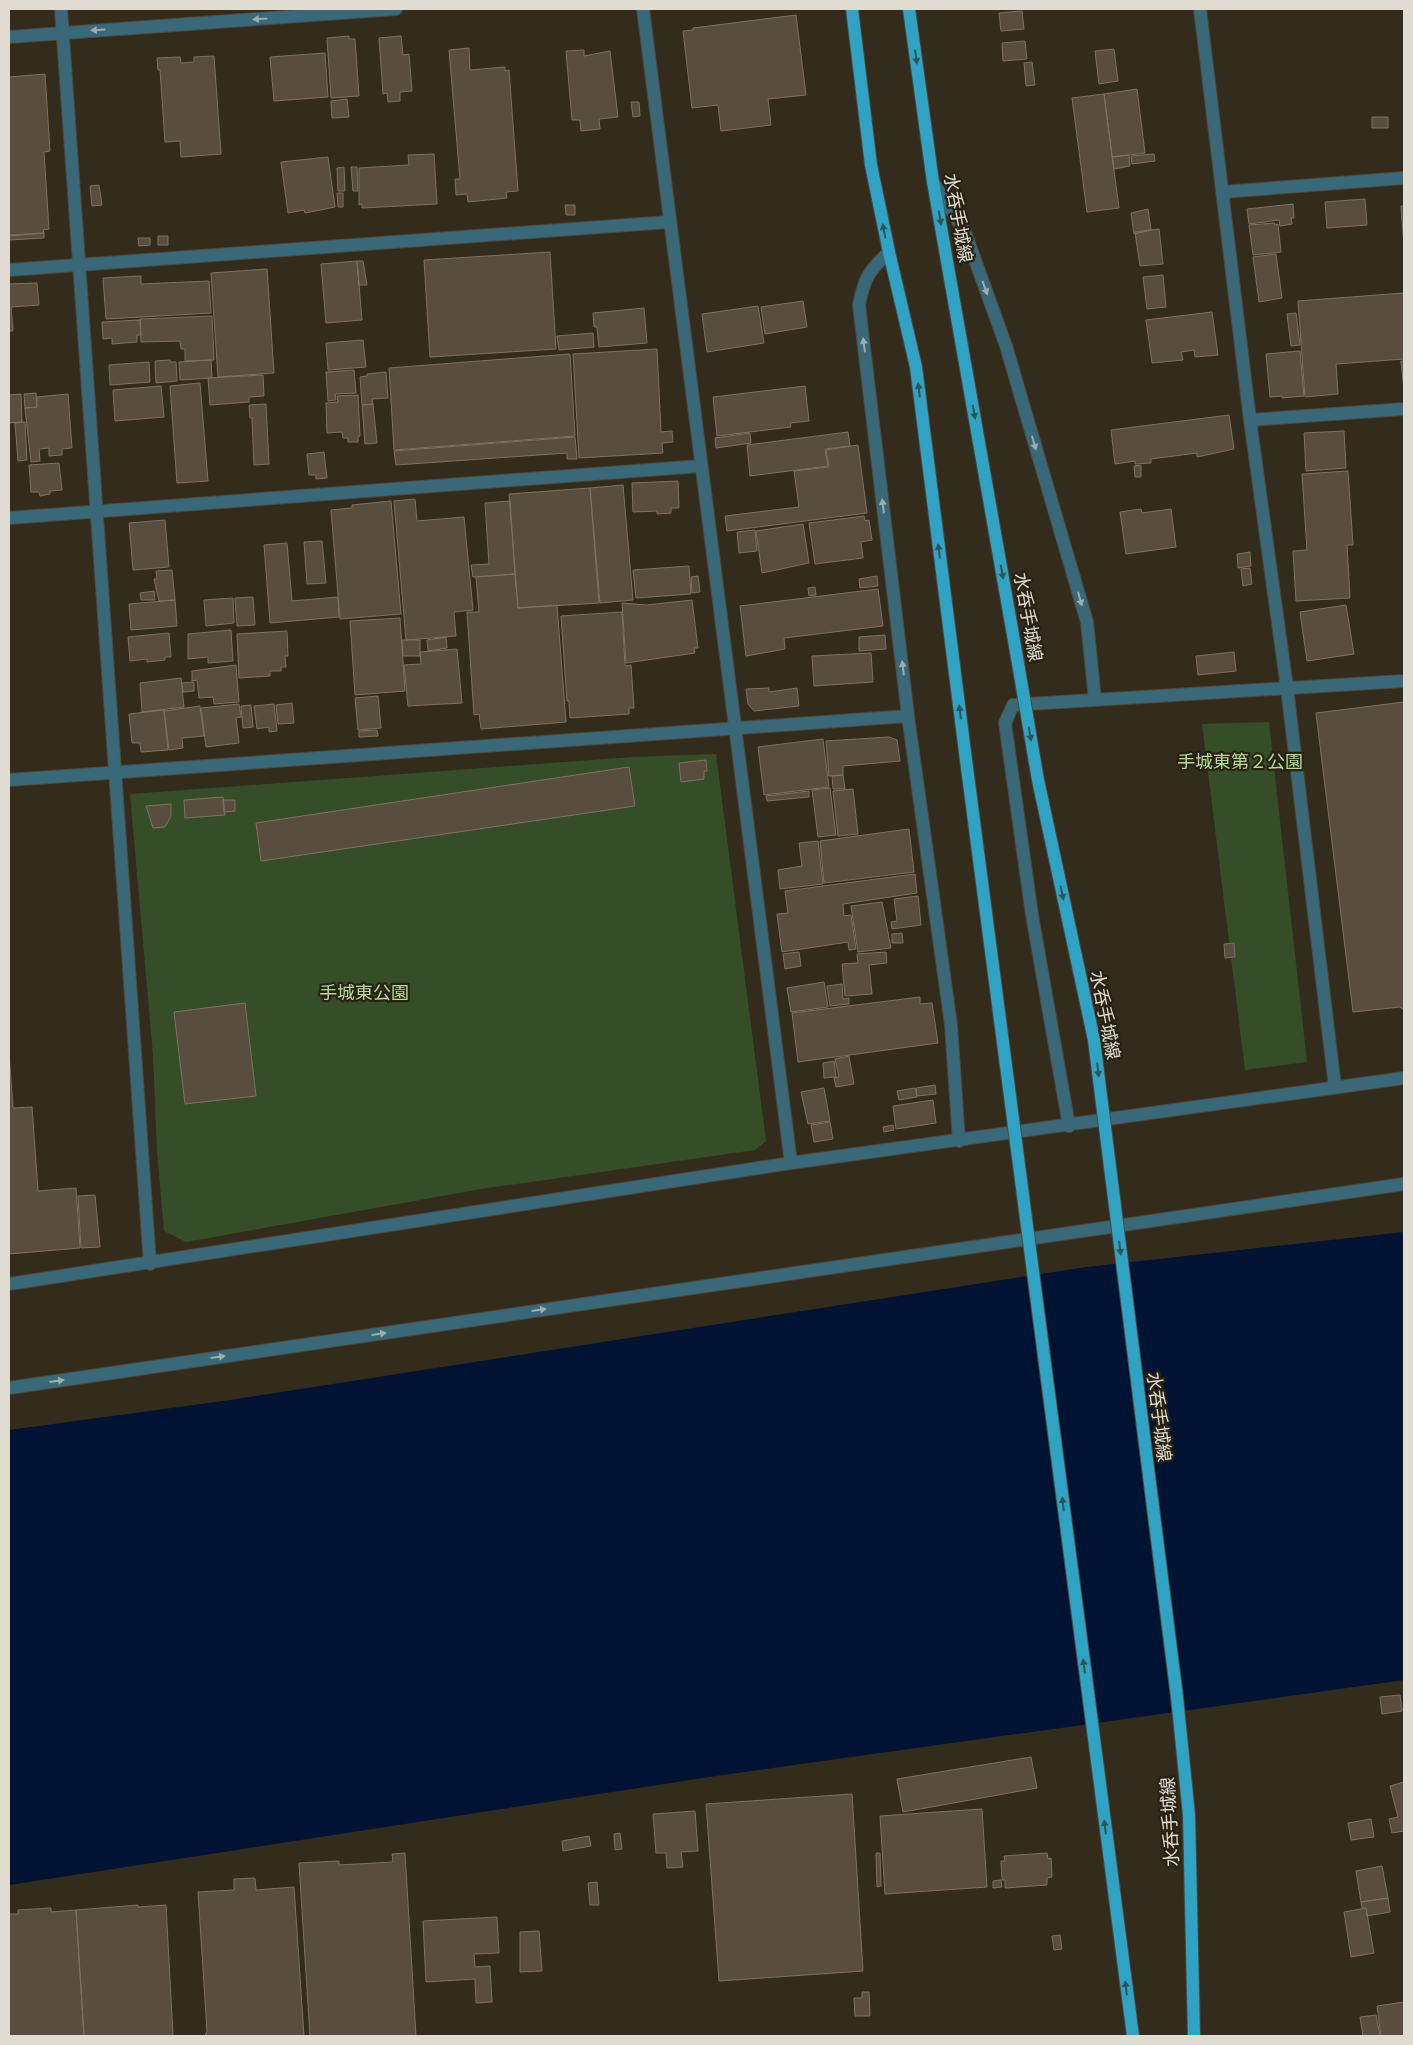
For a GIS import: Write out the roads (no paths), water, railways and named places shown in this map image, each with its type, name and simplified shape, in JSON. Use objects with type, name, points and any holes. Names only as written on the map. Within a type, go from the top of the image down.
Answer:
[{"type":"main road","points":[[852,9],[872,164],[889,252],[916,367],[1132,2036]]},
{"type":"main road","name":"水呑手城線","points":[[909,9],[934,182],[1038,780],[1094,1040],[1178,1707],[1189,1815],[1194,2036]]},
{"type":"street","points":[[61,9],[81,265],[150,1264]]},
{"type":"street","points":[[9,37],[396,9]]},
{"type":"street","points":[[642,9],[791,1163]]},
{"type":"street","points":[[1200,9],[1250,420],[1287,688],[1335,1087]]},
{"type":"street","points":[[1222,192],[1404,178]]},
{"type":"street","points":[[934,182],[965,232],[1006,346],[1087,622],[1095,700]]},
{"type":"street","points":[[9,270],[670,222]]},
{"type":"street","points":[[889,252],[868,272],[862,285],[859,305],[908,716],[951,1025],[959,1141]]},
{"type":"street","points":[[1250,420],[1404,409]]},
{"type":"street","points":[[9,518],[701,466]]},
{"type":"street","points":[[1069,1126],[1032,915],[1005,723],[1013,705],[1404,681]]},
{"type":"street","points":[[9,780],[908,716]]},
{"type":"street","points":[[9,1284],[150,1264],[791,1163],[1069,1126],[1404,1078]]},
{"type":"street","points":[[9,1388],[1404,1184]]},
{"type":"water","points":[[1404,1232],[1404,1680],[716,1776],[9,1885],[9,1430],[223,1401],[1086,1267]]},
{"type":"park label","name":"手城東第２公園","points":[[1240,762]]},
{"type":"park label","name":"手城東公園","points":[[364,993]]}]
